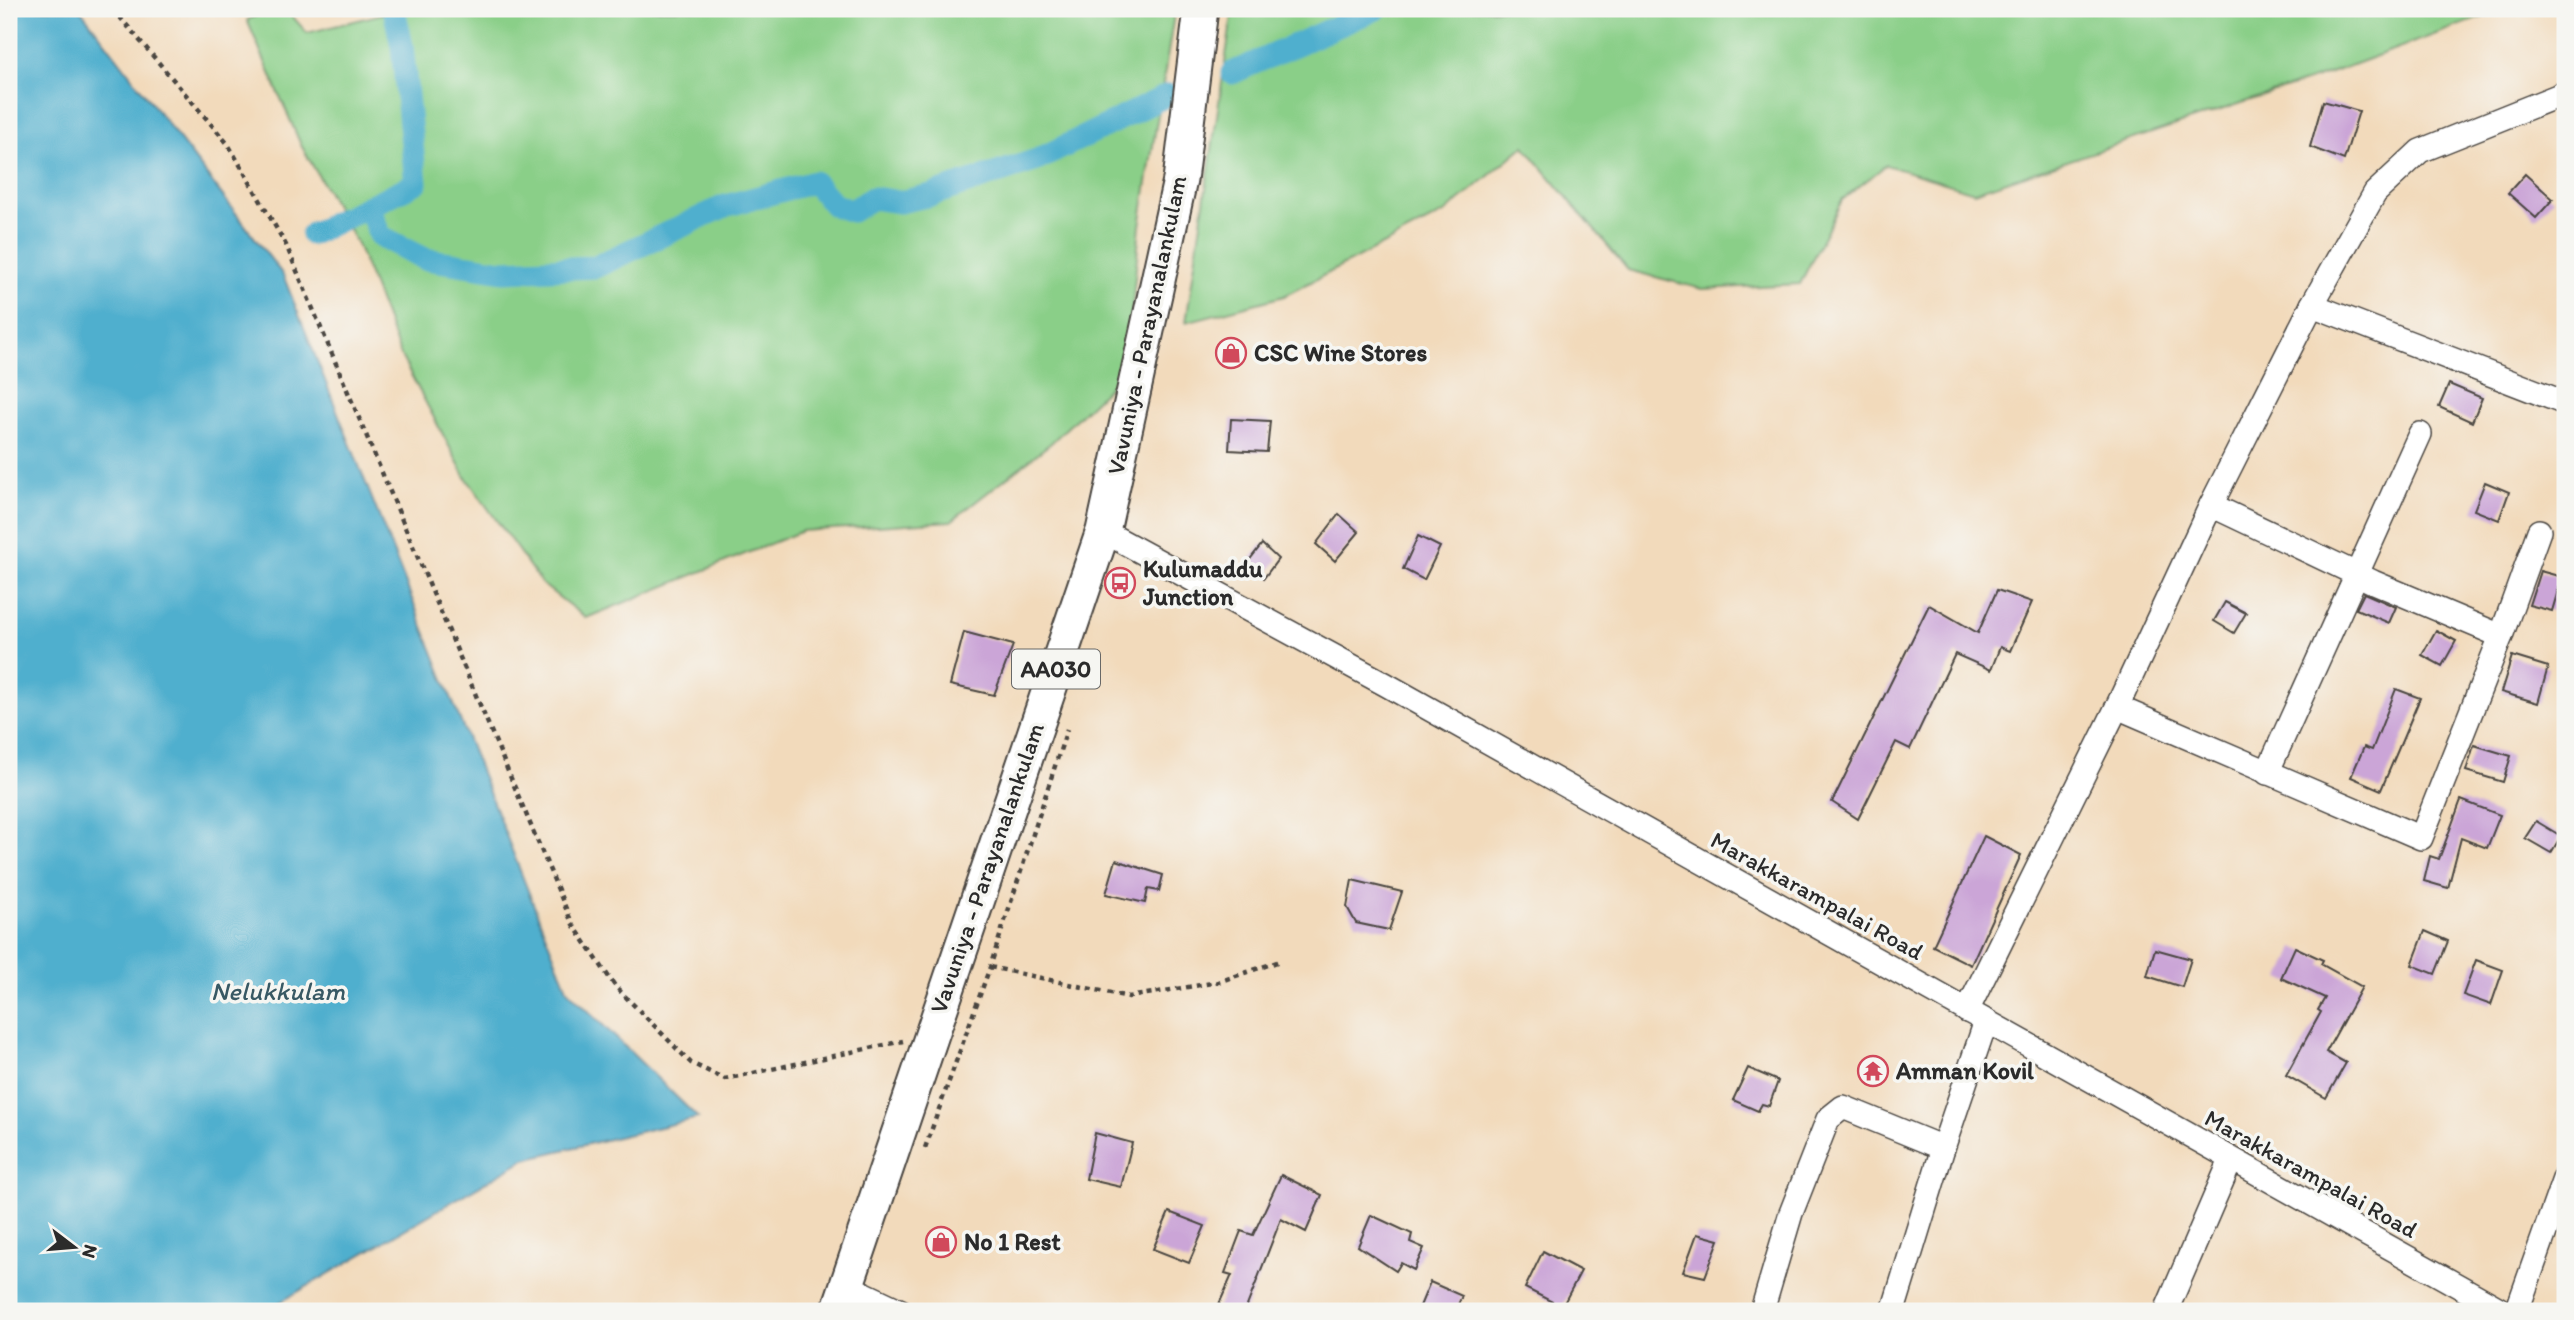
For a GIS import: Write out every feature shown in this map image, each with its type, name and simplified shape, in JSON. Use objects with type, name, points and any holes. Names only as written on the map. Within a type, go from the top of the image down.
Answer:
[{"type":"highway","name":"Vavuniya - Parayanalankulam","points":[[842,1298],[1103,531],[1180,180],[1200,9]]},
{"type":"street","points":[[1893,1311],[1943,1148],[1977,1016],[2211,505],[2312,304],[2375,193],[2420,150],[2565,93]]},
{"type":"street","points":[[2312,304],[2565,403]]},
{"type":"street","points":[[2267,773],[2420,435]]},
{"type":"street","points":[[2211,505],[2357,575],[2501,636]]},
{"type":"street","name":"Marakkarampalai Road","points":[[1103,531],[1385,684],[2503,1311]]},
{"type":"street","points":[[2117,707],[2420,838],[2501,636],[2539,531]]},
{"type":"street","points":[[1762,1311],[1791,1213],[1828,1119],[1843,1107],[1943,1148]]},
{"type":"street","points":[[2166,1311],[2231,1160]]},
{"type":"street","points":[[2517,1311],[2565,1176]]},
{"type":"street","points":[[842,1298],[901,1311]]},
{"type":"path","points":[[113,9],[228,144],[286,245],[572,923],[615,986],[691,1063],[725,1079],[930,1035]]},
{"type":"path","points":[[921,1158],[990,967],[1071,716]]},
{"type":"path","points":[[990,967],[1129,997],[1218,982],[1280,961]]},
{"type":"green space","points":[[271,9],[286,9],[307,33],[382,14],[382,9],[1175,9],[1140,226],[1126,371],[1051,443],[951,521],[802,531],[586,618],[542,584],[465,476],[401,356],[356,242],[301,145],[247,20]]},
{"type":"green space","points":[[1233,9],[2504,9],[2317,78],[1974,192],[1886,165],[1842,200],[1800,284],[1702,289],[1628,270],[1524,146],[1446,212],[1284,296],[1186,322]]},
{"type":"water","name":"Nelukkulam","points":[[9,9],[80,9],[283,275],[568,991],[698,1118],[525,1159],[265,1311],[9,1311]]},
{"type":"building","points":[[2323,101],[2359,111],[2344,160],[2310,147]]},
{"type":"building","points":[[2525,174],[2553,199],[2536,218],[2508,193]]},
{"type":"building","points":[[2449,384],[2482,398],[2472,422],[2439,407]]},
{"type":"building","points":[[1231,419],[1270,421],[1267,452],[1229,450]]},
{"type":"building","points":[[2485,482],[2509,492],[2499,520],[2474,510]]},
{"type":"building","points":[[1339,514],[1359,532],[1335,561],[1316,544]]},
{"type":"building","points":[[1418,536],[1440,547],[1424,580],[1403,569]]},
{"type":"building","points":[[1262,544],[1278,559],[1264,578],[1248,562]]},
{"type":"building","points":[[2540,571],[2562,577],[2552,611],[2529,605]]},
{"type":"building","points":[[1997,590],[2032,602],[2010,651],[2000,647],[1991,670],[1955,654],[1910,749],[1896,742],[1858,819],[1832,802],[1929,605],[1978,633]]},
{"type":"building","points":[[2364,593],[2396,607],[2389,623],[2356,609]]},
{"type":"building","points":[[2225,602],[2246,613],[2234,633],[2214,621]]},
{"type":"building","points":[[2436,630],[2456,641],[2442,666],[2422,655]]},
{"type":"building","points":[[964,632],[1013,645],[994,695],[950,685]]},
{"type":"building","points":[[2512,656],[2548,667],[2538,703],[2501,692]]},
{"type":"building","points":[[2396,689],[2420,698],[2381,790],[2351,777],[2364,747],[2372,750]]},
{"type":"building","points":[[2474,745],[2511,756],[2503,782],[2466,771]]},
{"type":"building","points":[[2461,800],[2500,815],[2487,848],[2461,838],[2448,888],[2424,881],[2430,856],[2439,859]]},
{"type":"building","points":[[2536,821],[2561,836],[2551,853],[2525,838]]},
{"type":"building","points":[[1984,836],[2021,855],[1971,965],[1933,946]]},
{"type":"building","points":[[1116,860],[1163,875],[1159,891],[1148,889],[1145,903],[1106,894]]},
{"type":"building","points":[[1352,880],[1402,892],[1389,930],[1356,923],[1347,907]]},
{"type":"building","points":[[2425,931],[2448,941],[2435,974],[2412,965]]},
{"type":"building","points":[[2295,947],[2323,960],[2321,964],[2362,987],[2326,1052],[2346,1063],[2326,1098],[2286,1075],[2321,1012],[2318,1010],[2325,998],[2281,978]]},
{"type":"building","points":[[2155,949],[2191,959],[2182,987],[2147,976]]},
{"type":"building","points":[[2476,960],[2503,970],[2491,1005],[2463,995]]},
{"type":"building","points":[[1748,1068],[1778,1081],[1769,1106],[1762,1104],[1758,1111],[1733,1100]]},
{"type":"building","points":[[1095,1133],[1132,1143],[1121,1187],[1086,1179]]},
{"type":"building","points":[[1281,1175],[1322,1195],[1306,1232],[1281,1219],[1245,1311],[1216,1311],[1232,1275],[1225,1273],[1241,1231],[1253,1235]]},
{"type":"building","points":[[1169,1212],[1205,1226],[1189,1263],[1153,1249]]},
{"type":"building","points":[[1371,1215],[1412,1234],[1410,1242],[1424,1248],[1414,1270],[1401,1263],[1396,1271],[1358,1246]]},
{"type":"building","points":[[1697,1234],[1719,1240],[1705,1277],[1683,1272]]},
{"type":"building","points":[[1543,1251],[1581,1271],[1562,1307],[1525,1288]]},
{"type":"building","points":[[1430,1282],[1462,1296],[1455,1311],[1418,1311]]},
{"type":"waterway","points":[[312,234],[416,183],[402,46],[394,9]]},
{"type":"waterway","points":[[1232,73],[1376,9]]},
{"type":"waterway","points":[[369,207],[380,236],[425,259],[503,271],[595,267],[725,206],[814,182],[834,205],[852,211],[872,198],[900,202],[931,195],[1037,160],[1168,95]]},
{"type":"place","name":"CSC Wine Stores","points":[[1231,353]]},
{"type":"place","name":"Kulumaddu Junction","points":[[1120,583]]},
{"type":"place","name":"Amman Kovil","points":[[1873,1071]]},
{"type":"place","name":"No 1 Rest","points":[[941,1242]]}]
